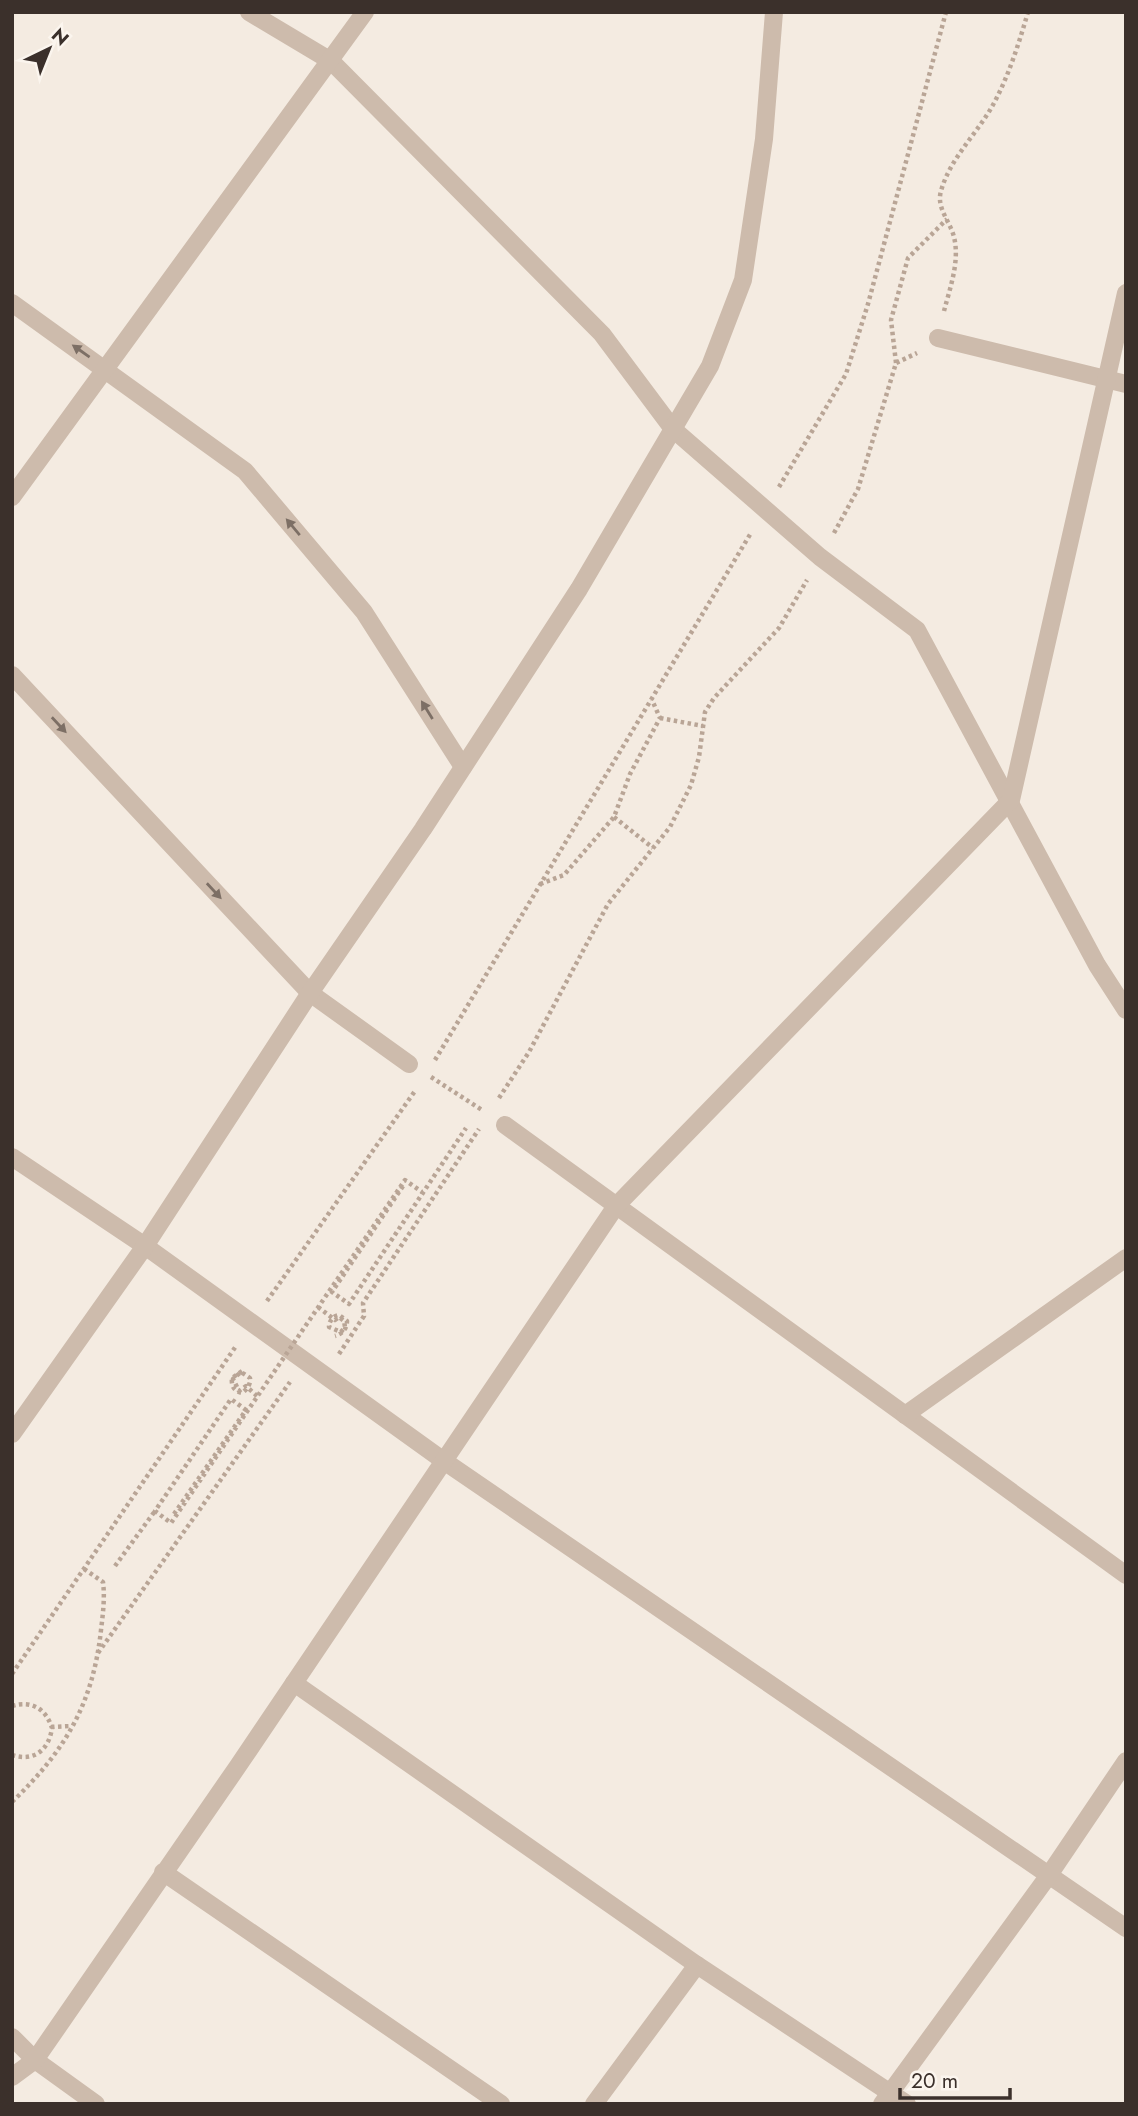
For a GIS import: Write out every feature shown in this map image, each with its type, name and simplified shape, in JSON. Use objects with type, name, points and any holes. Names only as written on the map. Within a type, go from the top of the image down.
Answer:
[{"type":"street","points":[[249,12],[331,61],[602,334],[673,429],[820,557],[917,630],[1011,800],[1097,965],[1126,1010]]},
{"type":"street","points":[[12,497],[365,12]]},
{"type":"street","points":[[12,1434],[145,1246],[310,993],[463,767],[579,589],[710,366],[743,280],[764,139],[774,12]]},
{"type":"street","points":[[12,2077],[35,2060],[294,1683],[615,1206],[1011,800],[1126,293]]},
{"type":"street","points":[[12,303],[246,471],[364,612],[463,767]]},
{"type":"street","points":[[937,338],[1126,384]]},
{"type":"street","points":[[12,675],[310,993],[409,1063]]},
{"type":"street","points":[[505,1125],[1126,1575]]},
{"type":"street","points":[[12,1157],[145,1246],[444,1461],[1126,1928]]},
{"type":"street","points":[[905,1415],[1126,1258]]},
{"type":"street","points":[[294,1683],[886,2098],[907,2104]]},
{"type":"street","points":[[886,2098],[1049,1875],[1126,1761]]},
{"type":"street","points":[[163,1872],[501,2104]]},
{"type":"street","points":[[594,2104],[697,1965]]},
{"type":"street","points":[[12,2037],[35,2060],[96,2104]]},
{"type":"path","points":[[12,1674],[251,1324],[427,1074],[846,374],[868,304],[946,12]]},
{"type":"path","points":[[897,363],[930,347],[937,338],[955,268],[954,237],[941,207],[940,194],[948,171],[994,103],[1018,47],[1028,12]]},
{"type":"path","points":[[324,1376],[364,1315],[363,1303],[529,1052],[608,904],[670,827],[691,785],[699,757],[705,712],[714,698],[779,628],[858,489],[897,363],[891,320],[908,258],[947,219]]},
{"type":"path","points":[[651,699],[660,718]]},
{"type":"path","points":[[660,718],[703,726]]},
{"type":"path","points":[[540,884],[564,875],[614,817],[630,774],[660,718]]},
{"type":"path","points":[[614,817],[653,848]]},
{"type":"path","points":[[409,1063],[505,1125]]},
{"type":"path","points":[[404,1186],[332,1292],[349,1304],[466,1128]]},
{"type":"path","points":[[155,1511],[171,1523],[405,1180],[422,1192]]},
{"type":"path","points":[[318,1307],[326,1313],[335,1320],[339,1317],[344,1321],[341,1332],[334,1332],[329,1323],[331,1319],[335,1315],[347,1321],[341,1334],[335,1336]]},
{"type":"path","points":[[99,1653],[304,1361]]},
{"type":"path","points":[[242,1371],[232,1378],[233,1388],[242,1393],[245,1390],[250,1384],[250,1378],[241,1372],[233,1379],[235,1387],[239,1391],[246,1387],[251,1391],[257,1396]]},
{"type":"path","points":[[115,1566],[231,1399],[246,1410],[174,1514]]},
{"type":"path","points":[[12,1802],[37,1778],[86,1702],[99,1653],[105,1596],[103,1582],[84,1569]]},
{"type":"path","points":[[12,1706],[21,1703],[38,1707],[45,1712],[51,1727],[50,1738],[40,1753],[22,1758],[12,1755]]},
{"type":"path","points":[[51,1727],[72,1726]]}]
